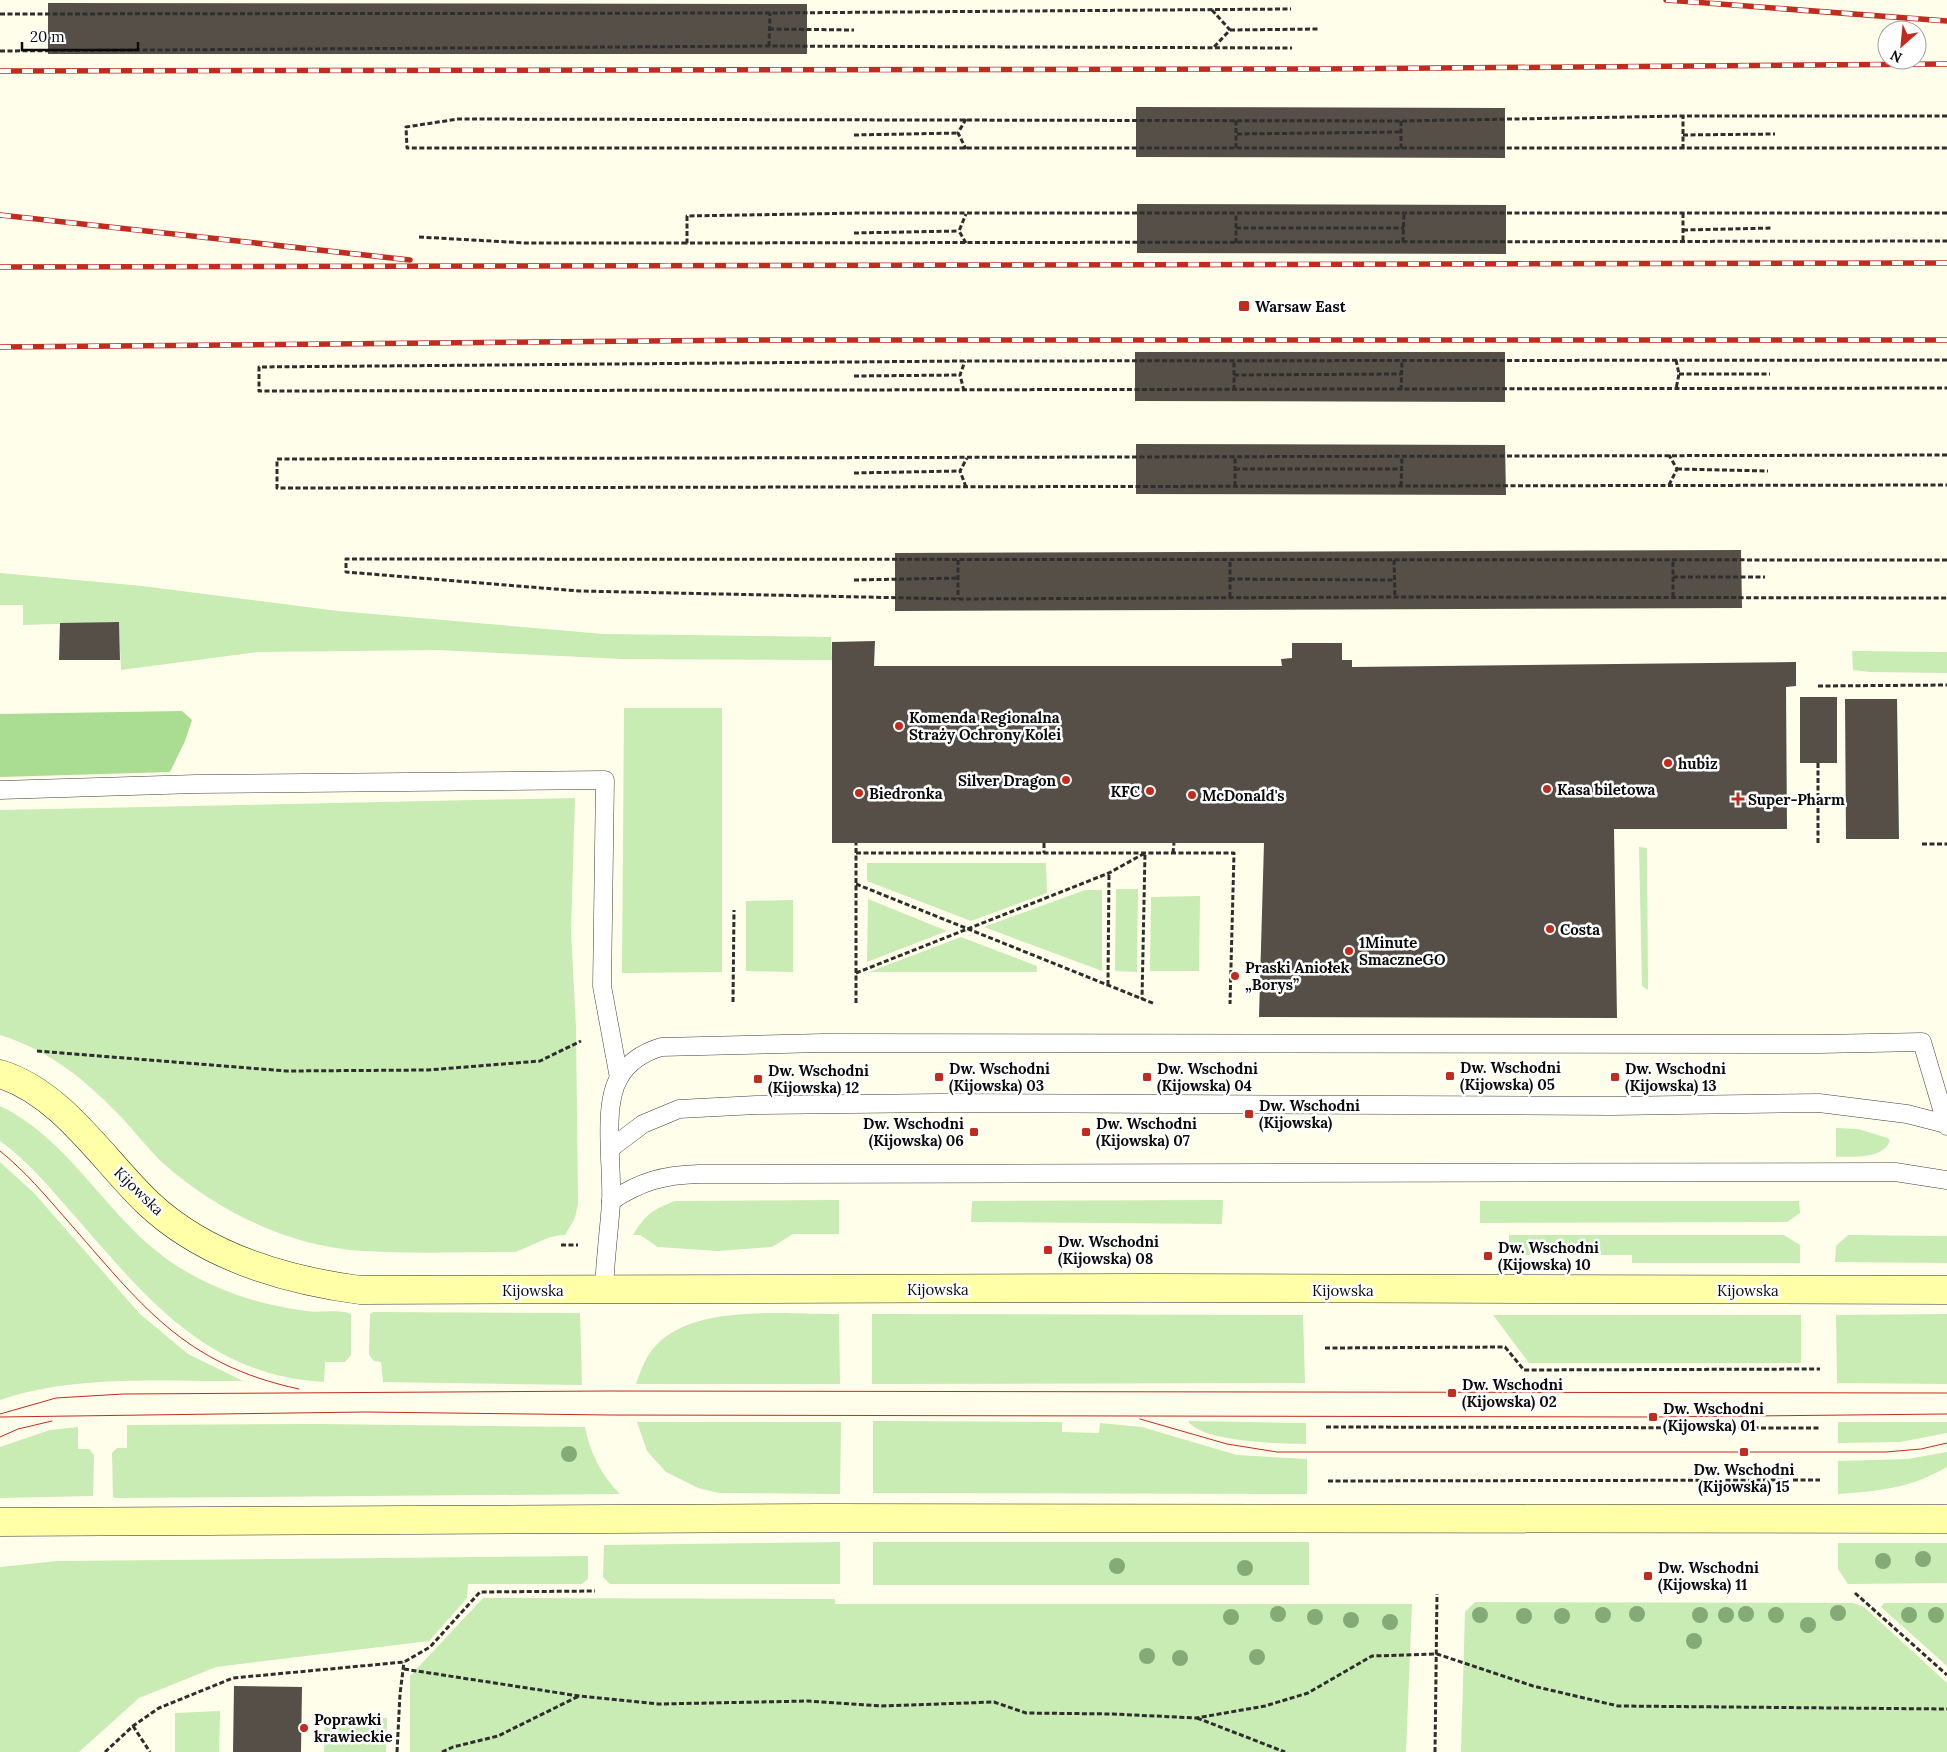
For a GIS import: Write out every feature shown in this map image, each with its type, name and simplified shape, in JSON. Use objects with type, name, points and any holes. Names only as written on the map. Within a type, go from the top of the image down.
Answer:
[{"type":"street","name":"Kijowska","points":[[0,1074],[40,1095],[68,1116],[150,1204],[208,1245],[250,1264],[308,1281],[360,1290],[1157,1288],[1947,1290]]},
{"type":"street","points":[[0,1522],[1942,1515]]},
{"type":"lane","points":[[0,790],[196,784],[605,780],[602,986],[619,1078]]},
{"type":"lane","points":[[604,1290],[611,1201],[611,1100],[619,1078],[646,1052],[661,1047],[677,1045],[856,1043],[1819,1044],[1922,1042],[1947,1125]]},
{"type":"lane","points":[[611,1148],[642,1124],[679,1109],[747,1105],[951,1103],[1612,1106],[1819,1104],[1907,1114],[1947,1125]]},
{"type":"lane","points":[[611,1201],[642,1183],[669,1175],[699,1174],[1895,1172],[1947,1180]]},
{"type":"path","points":[[0,14],[770,13],[1291,9]]},
{"type":"path","points":[[1212,10],[1230,30]]},
{"type":"path","points":[[769,46],[770,13]]},
{"type":"path","points":[[769,29],[854,30]]},
{"type":"path","points":[[1213,47],[1230,30],[1320,29]]},
{"type":"path","points":[[0,52],[769,46],[1292,48]]},
{"type":"path","points":[[1947,116],[1683,116],[1401,121],[966,118],[458,118],[406,127],[407,148],[1683,150],[1947,148]]},
{"type":"path","points":[[1683,116],[1683,150]]},
{"type":"path","points":[[958,133],[966,118]]},
{"type":"path","points":[[1236,119],[1236,148]]},
{"type":"path","points":[[1401,121],[1401,149]]},
{"type":"path","points":[[1237,134],[1401,132]]},
{"type":"path","points":[[854,134],[958,133]]},
{"type":"path","points":[[958,133],[966,149]]},
{"type":"path","points":[[1683,135],[1775,134]]},
{"type":"path","points":[[1403,242],[1404,213]]},
{"type":"path","points":[[1683,213],[1683,241]]},
{"type":"path","points":[[687,243],[687,216],[1947,213]]},
{"type":"path","points":[[959,231],[966,214]]},
{"type":"path","points":[[1236,214],[1236,243]]},
{"type":"path","points":[[1236,228],[1404,228]]},
{"type":"path","points":[[1683,230],[1773,228]]},
{"type":"path","points":[[854,233],[959,231]]},
{"type":"path","points":[[959,231],[966,244]]},
{"type":"path","points":[[419,238],[526,243],[966,244],[1947,241]]},
{"type":"path","points":[[1676,360],[1679,374],[1676,388]]},
{"type":"path","points":[[1947,360],[965,361],[259,367],[259,391],[1947,388]]},
{"type":"path","points":[[964,391],[960,375],[965,361]]},
{"type":"path","points":[[1234,361],[1234,390]]},
{"type":"path","points":[[1401,390],[1402,361]]},
{"type":"path","points":[[1234,375],[1401,374]]},
{"type":"path","points":[[1679,374],[1770,374]]},
{"type":"path","points":[[854,376],[960,375]]},
{"type":"path","points":[[1669,455],[1677,469]]},
{"type":"path","points":[[1947,455],[277,459],[277,488],[1947,485]]},
{"type":"path","points":[[1401,486],[1402,456]]},
{"type":"path","points":[[1235,457],[1235,486]]},
{"type":"path","points":[[966,487],[960,471],[967,458]]},
{"type":"path","points":[[1234,469],[1402,469]]},
{"type":"path","points":[[1677,469],[1768,471]]},
{"type":"path","points":[[1669,485],[1677,469]]},
{"type":"path","points":[[854,473],[960,471]]},
{"type":"path","points":[[1947,560],[346,559],[346,572],[579,591],[958,599],[1395,596],[1947,598]]},
{"type":"path","points":[[958,560],[958,599]]},
{"type":"path","points":[[1230,560],[1230,597]]},
{"type":"path","points":[[1394,560],[1395,596]]},
{"type":"path","points":[[1673,560],[1673,598]]},
{"type":"path","points":[[1673,576],[1766,577]]},
{"type":"path","points":[[854,580],[958,578]]},
{"type":"path","points":[[1230,579],[1394,580]]},
{"type":"path","points":[[1818,686],[1947,685]]},
{"type":"path","points":[[1818,763],[1818,843]]},
{"type":"path","points":[[1044,842],[1044,853]]},
{"type":"path","points":[[856,843],[856,1003]]},
{"type":"path","points":[[1174,843],[1174,853]]},
{"type":"path","points":[[1922,844],[1947,844]]},
{"type":"path","points":[[856,853],[1234,853],[1230,1004]]},
{"type":"path","points":[[856,973],[1109,873],[1145,853]]},
{"type":"path","points":[[1142,999],[1145,853]]},
{"type":"path","points":[[1108,985],[1109,873]]},
{"type":"path","points":[[856,884],[1155,1004]]},
{"type":"path","points":[[733,1002],[734,910]]},
{"type":"path","points":[[31,1051],[286,1071],[428,1070],[540,1061],[581,1041]]},
{"type":"path","points":[[1324,1348],[1505,1347],[1524,1370],[1820,1369]]},
{"type":"path","points":[[1326,1427],[1820,1428]]},
{"type":"path","points":[[1328,1481],[1820,1480]]},
{"type":"path","points":[[105,1752],[133,1726],[159,1708],[233,1678],[404,1662],[430,1647],[480,1592],[596,1591]]},
{"type":"path","points":[[1854,1593],[1947,1675]]},
{"type":"path","points":[[1435,1752],[1437,1594]]},
{"type":"path","points":[[404,1669],[580,1696],[658,1704],[808,1701],[881,1706],[994,1702],[1026,1713],[1113,1714],[1196,1718],[1265,1706],[1308,1693],[1372,1656],[1437,1654],[1533,1686],[1618,1706],[1947,1709]]},
{"type":"path","points":[[397,1752],[404,1662]]},
{"type":"path","points":[[442,1752],[453,1747],[498,1736],[580,1696]]},
{"type":"path","points":[[1196,1718],[1285,1752]]},
{"type":"path","points":[[133,1726],[150,1752]]},
{"type":"green space","points":[[0,573],[142,586],[338,611],[604,634],[831,637],[832,660],[623,659],[437,650],[257,652],[121,670],[119,622],[23,625],[23,605],[0,605]]},
{"type":"green space","points":[[1852,651],[1947,652],[1947,673],[1853,670]]},
{"type":"green space","points":[[624,708],[722,708],[722,972],[622,973]]},
{"type":"green space","points":[[182,711],[192,720],[185,741],[170,772],[0,777],[0,714]]},
{"type":"green space","points":[[575,798],[571,931],[576,1028],[578,1204],[575,1218],[565,1235],[546,1239],[515,1252],[421,1253],[337,1248],[283,1234],[232,1212],[185,1181],[164,1164],[110,1105],[82,1080],[52,1058],[18,1041],[0,1035],[0,810]]},
{"type":"green space","points":[[1639,847],[1647,848],[1648,990],[1642,986]]},
{"type":"green space","points":[[867,863],[1046,863],[1047,893],[971,921],[867,881]]},
{"type":"green space","points":[[1116,889],[1138,889],[1137,972],[1115,971]]},
{"type":"green space","points":[[1085,890],[1102,890],[1102,971],[984,927]]},
{"type":"green space","points":[[1200,896],[1199,971],[1150,971],[1151,897]]},
{"type":"green space","points":[[868,899],[947,931],[867,962]]},
{"type":"green space","points":[[793,900],[793,972],[746,971],[746,901]]},
{"type":"green space","points":[[961,937],[1037,966],[1037,972],[869,972]]},
{"type":"green space","points":[[0,1106],[25,1121],[48,1139],[127,1224],[148,1244],[186,1272],[219,1288],[270,1305],[306,1311],[351,1314],[351,1355],[345,1362],[325,1362],[324,1382],[282,1376],[245,1365],[211,1348],[181,1326],[153,1301],[126,1274],[38,1175],[0,1141]]},
{"type":"green space","points":[[1836,1128],[1858,1129],[1888,1138],[1890,1141],[1886,1147],[1874,1154],[1858,1157],[1836,1157]]},
{"type":"green space","points":[[0,1162],[34,1193],[140,1314],[188,1354],[243,1381],[120,1381],[90,1383],[59,1386],[0,1400]]},
{"type":"green space","points":[[839,1200],[839,1234],[793,1234],[772,1247],[718,1251],[658,1247],[640,1235],[633,1235],[650,1214],[675,1201]]},
{"type":"green space","points":[[1223,1200],[1222,1224],[971,1222],[972,1201]]},
{"type":"green space","points":[[1480,1201],[1799,1201],[1800,1213],[1787,1222],[1480,1223]]},
{"type":"green space","points":[[1509,1235],[1784,1235],[1800,1245],[1800,1263],[1632,1263],[1632,1255],[1509,1255]]},
{"type":"green space","points":[[1848,1235],[1947,1236],[1947,1263],[1835,1262],[1836,1246]]},
{"type":"green space","points":[[373,1312],[580,1313],[582,1385],[383,1382],[381,1362],[374,1361],[369,1355],[370,1314]]},
{"type":"green space","points":[[763,1313],[839,1314],[840,1384],[636,1384],[648,1356],[663,1338],[684,1326],[708,1319],[735,1315]]},
{"type":"green space","points":[[872,1314],[1303,1315],[1305,1383],[872,1384]]},
{"type":"green space","points":[[1947,1314],[1947,1384],[1837,1383],[1836,1315]]},
{"type":"green space","points":[[1493,1315],[1801,1315],[1801,1363],[1529,1363]]},
{"type":"green space","points":[[873,1421],[1062,1422],[1062,1432],[1099,1433],[1100,1423],[1142,1427],[1237,1455],[1307,1459],[1307,1494],[873,1493]]},
{"type":"green space","points":[[1188,1421],[1306,1423],[1306,1444],[1225,1438],[1196,1428]]},
{"type":"green space","points":[[637,1422],[841,1422],[840,1494],[719,1493],[698,1488],[666,1472],[647,1451]]},
{"type":"green space","points":[[1838,1422],[1947,1422],[1947,1433],[1900,1442],[1838,1443]]},
{"type":"green space","points":[[317,1424],[585,1427],[597,1463],[607,1479],[620,1494],[113,1497],[112,1453],[117,1448],[127,1448],[127,1425]]},
{"type":"green space","points":[[78,1427],[78,1449],[89,1449],[94,1455],[93,1496],[0,1498],[0,1447],[50,1430]]},
{"type":"green space","points":[[1947,1452],[1947,1467],[1921,1480],[1881,1490],[1838,1494],[1838,1461],[1908,1459]]},
{"type":"green space","points":[[840,1542],[840,1584],[610,1584],[603,1577],[604,1545]]},
{"type":"green space","points":[[873,1542],[1309,1542],[1309,1585],[873,1585]]},
{"type":"green space","points":[[1838,1543],[1947,1543],[1947,1583],[1848,1584],[1838,1569]]},
{"type":"green space","points":[[588,1556],[588,1579],[582,1584],[468,1584],[467,1598],[429,1641],[216,1667],[139,1698],[79,1752],[0,1752],[0,1567],[58,1561]]},
{"type":"green space","points":[[483,1598],[835,1599],[835,1604],[1412,1604],[1406,1752],[410,1752],[410,1676]]},
{"type":"green space","points":[[1475,1602],[1853,1603],[1864,1607],[1947,1683],[1947,1752],[1461,1752],[1465,1612]]},
{"type":"green space","points":[[1884,1603],[1947,1603],[1947,1666],[1881,1607]]},
{"type":"green space","points":[[220,1711],[219,1752],[175,1752],[175,1713]]},
{"type":"green space","points":[[325,1716],[387,1718],[386,1752],[324,1752]]},
{"type":"building","points":[[48,3],[807,4],[807,54],[48,54]]},
{"type":"building","points":[[1136,107],[1505,108],[1505,158],[1136,157]]},
{"type":"building","points":[[1137,204],[1506,205],[1506,254],[1137,253]]},
{"type":"building","points":[[1135,352],[1505,352],[1505,402],[1135,401]]},
{"type":"building","points":[[1136,444],[1505,445],[1506,495],[1136,494]]},
{"type":"building","points":[[1741,550],[1742,608],[895,611],[895,553]]},
{"type":"building","points":[[119,622],[120,660],[59,660],[60,623]]},
{"type":"building","points":[[875,641],[874,666],[1282,666],[1281,659],[1292,658],[1292,643],[1342,643],[1342,660],[1352,660],[1352,667],[1796,662],[1796,686],[1786,687],[1787,829],[1614,829],[1617,1018],[1259,1017],[1264,843],[832,843],[832,642]]},
{"type":"building","points":[[1800,697],[1837,697],[1837,763],[1800,763]]},
{"type":"building","points":[[1845,699],[1897,699],[1899,839],[1846,839]]},
{"type":"building","points":[[234,1686],[302,1687],[301,1752],[233,1752]]},
{"type":"tram line","points":[[0,1151],[34,1184],[142,1304],[167,1326],[194,1347],[224,1364],[258,1378],[299,1389]]},
{"type":"tram line","points":[[0,1414],[56,1398],[123,1394],[608,1391],[1947,1393]]},
{"type":"tram line","points":[[0,1417],[365,1412],[610,1415],[1653,1417],[1947,1414]]},
{"type":"tram line","points":[[1140,1419],[1227,1444],[1277,1452],[1886,1452],[1921,1449],[1947,1443]]},
{"type":"tram line","points":[[0,1437],[18,1429],[52,1421]]},
{"type":"railway","points":[[1666,0],[1947,21]]},
{"type":"railway","points":[[0,71],[1321,69],[1947,64]]},
{"type":"railway","points":[[0,215],[410,260]]},
{"type":"railway","points":[[0,267],[1947,263]]},
{"type":"railway","points":[[0,347],[761,340],[1947,340]]},
{"type":"place","name":"Warsaw East","points":[[1244,306]]},
{"type":"place","name":"Komenda Regionalna Straży Ochrony Kolei","points":[[899,726]]},
{"type":"place","name":"hubiz","points":[[1668,763]]},
{"type":"place","name":"Silver Dragon","points":[[1066,780]]},
{"type":"place","name":"Kasa biletowa","points":[[1547,789]]},
{"type":"place","name":"KFC","points":[[1150,791]]},
{"type":"place","name":"Biedronka","points":[[859,793]]},
{"type":"place","name":"McDonald's","points":[[1192,795]]},
{"type":"place","name":"Super-Pharm","points":[[1738,799]]},
{"type":"place","name":"Costa","points":[[1550,929]]},
{"type":"place","name":"1Minute SmaczneGO","points":[[1349,951]]},
{"type":"place","name":"Praski Aniołek „Borys”","points":[[1235,976]]},
{"type":"place","name":"Dw. Wschodni (Kijowska) 05","points":[[1450,1076]]},
{"type":"place","name":"Dw. Wschodni (Kijowska) 03","points":[[939,1077]]},
{"type":"place","name":"Dw. Wschodni (Kijowska) 04","points":[[1147,1077]]},
{"type":"place","name":"Dw. Wschodni (Kijowska) 13","points":[[1615,1077]]},
{"type":"place","name":"Dw. Wschodni (Kijowska) 12","points":[[758,1079]]},
{"type":"place","name":"Dw. Wschodni (Kijowska)","points":[[1249,1114]]},
{"type":"place","name":"Dw. Wschodni (Kijowska) 06","points":[[974,1132]]},
{"type":"place","name":"Dw. Wschodni (Kijowska) 07","points":[[1086,1132]]},
{"type":"place","name":"Dw. Wschodni (Kijowska) 08","points":[[1048,1250]]},
{"type":"place","name":"Dw. Wschodni (Kijowska) 10","points":[[1488,1256]]},
{"type":"place","name":"Dw. Wschodni (Kijowska) 02","points":[[1452,1393]]},
{"type":"place","name":"Dw. Wschodni (Kijowska) 01","points":[[1653,1417]]},
{"type":"place","name":"Dw. Wschodni (Kijowska) 15","points":[[1744,1452]]},
{"type":"place","name":"Dw. Wschodni (Kijowska) 11","points":[[1648,1576]]},
{"type":"place","name":"Poprawki krawieckie","points":[[304,1728]]}]
